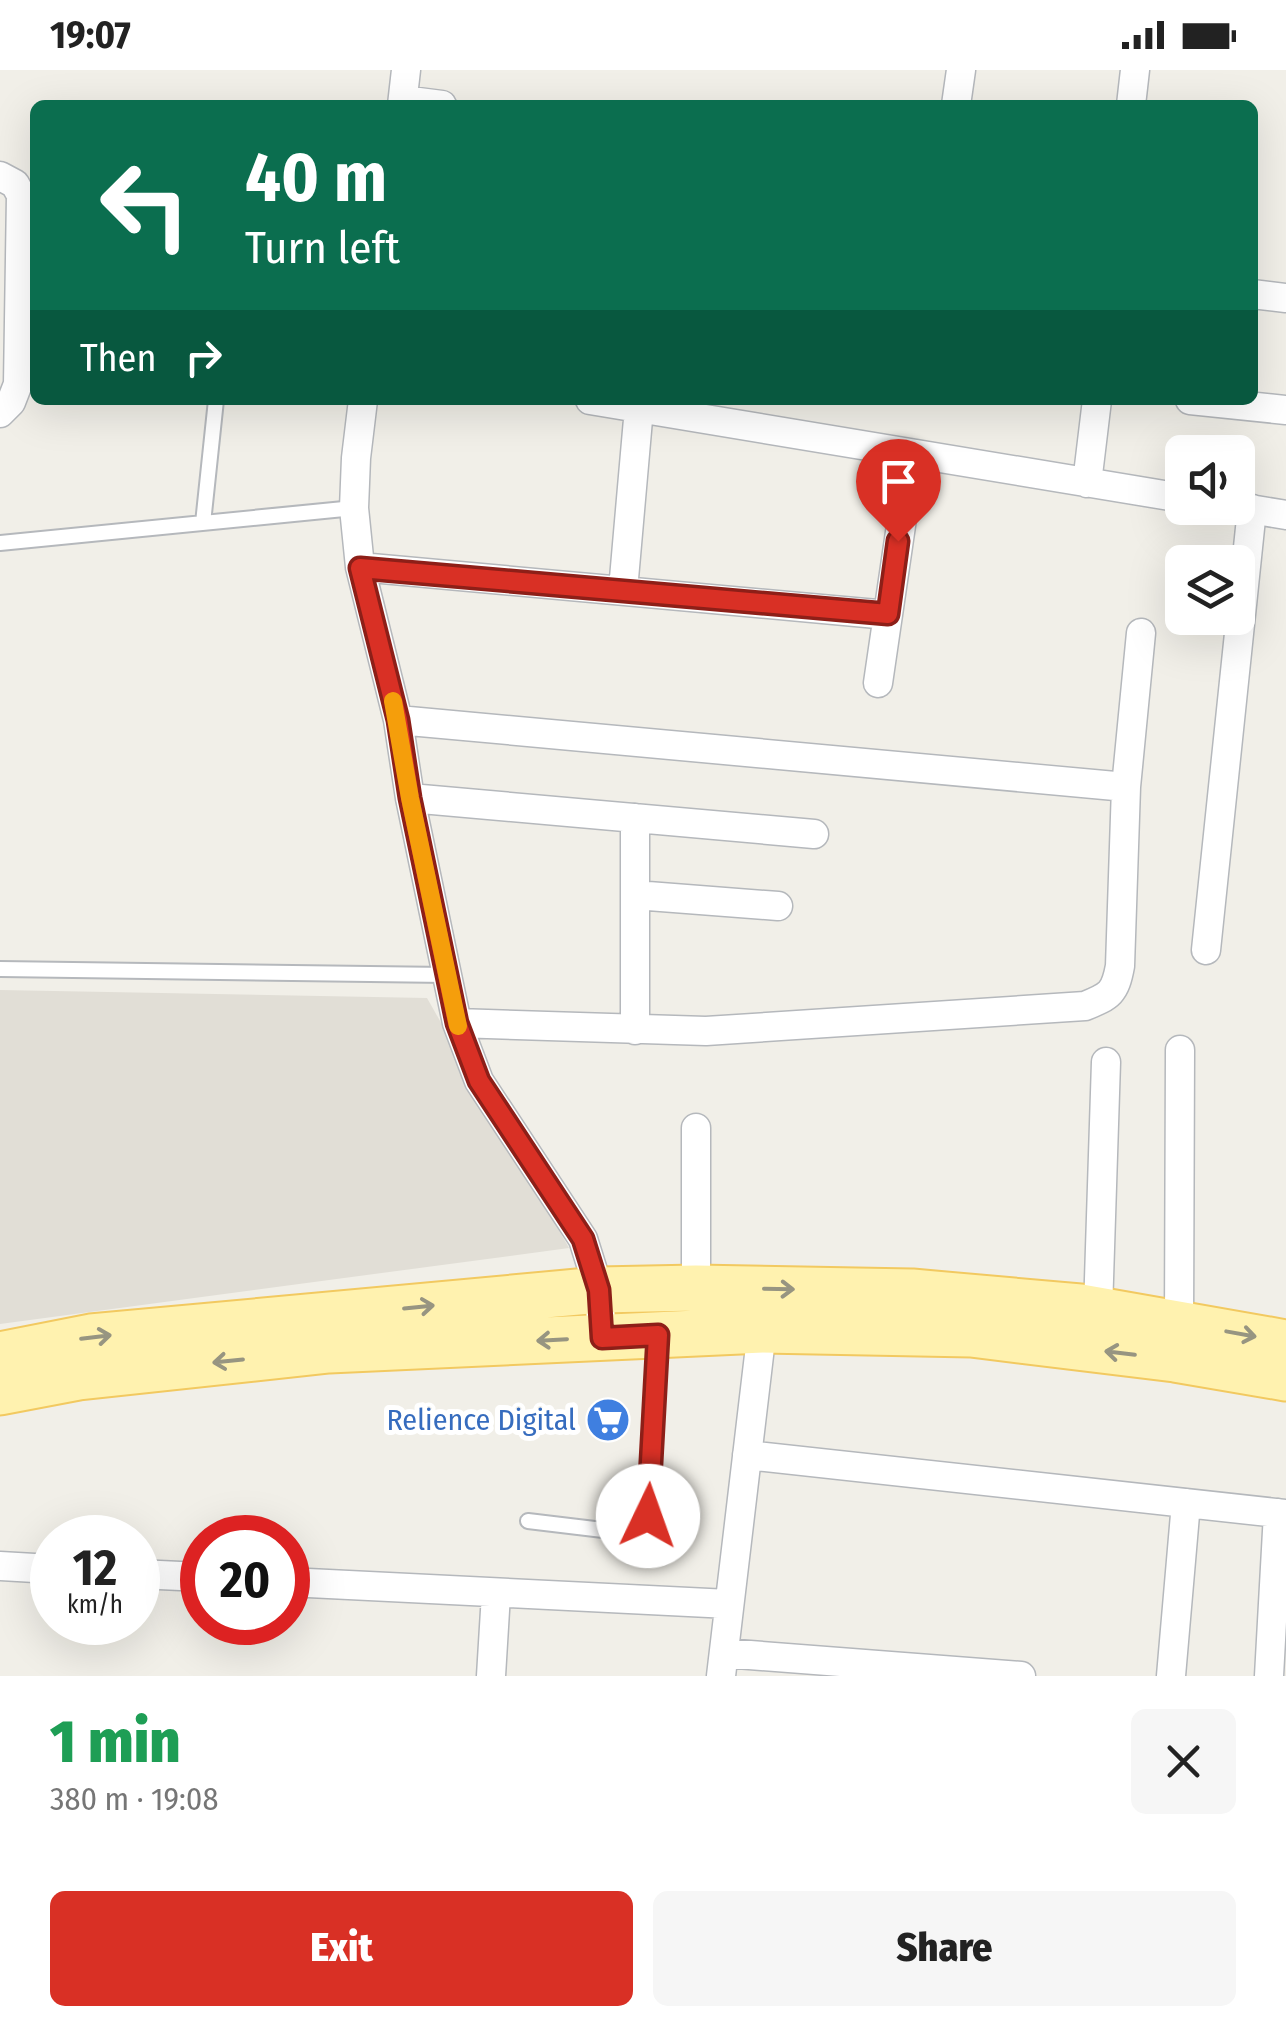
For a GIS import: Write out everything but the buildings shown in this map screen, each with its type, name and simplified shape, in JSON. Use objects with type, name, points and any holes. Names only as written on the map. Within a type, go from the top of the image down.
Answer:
[{"type":"main road","points":[[0,1355],[92,1337],[599,1290],[696,1288],[912,1292],[1098,1310],[1286,1342]]},
{"type":"main road","points":[[0,1392],[80,1378],[329,1350],[762,1330],[971,1334],[1175,1359],[1286,1378]]},
{"type":"street","points":[[402,100],[406,70]]},
{"type":"street","points":[[957,100],[960,70]]},
{"type":"street","points":[[1132,100],[1135,70]]},
{"type":"street","points":[[0,176],[15,184],[21,195],[29,236],[9,373],[10,402],[0,412]]},
{"type":"street","points":[[1258,295],[1286,298]]},
{"type":"street","points":[[361,405],[354,508],[360,568],[398,720],[410,798],[457,1023],[479,1081],[583,1239],[599,1290],[602,1338]]},
{"type":"street","points":[[621,405],[1165,495]]},
{"type":"street","points":[[1087,482],[1096,405]]},
{"type":"street","points":[[1238,405],[1286,410]]},
{"type":"street","points":[[623,590],[639,408]]},
{"type":"street","points":[[878,684],[904,505]]},
{"type":"street","points":[[1255,510],[1286,515]]},
{"type":"street","points":[[1206,950],[1243,525]]},
{"type":"street","points":[[360,568],[888,614]]},
{"type":"street","points":[[457,1023],[706,1031],[1085,1006],[1106,998],[1116,986],[1120,966],[1126,788],[1142,633]]},
{"type":"street","points":[[398,720],[1126,788]]},
{"type":"street","points":[[410,798],[814,834]]},
{"type":"street","points":[[634,1030],[635,818]]},
{"type":"street","points":[[635,895],[778,906]]},
{"type":"street","points":[[1178,1324],[1180,1050]]},
{"type":"street","points":[[1098,1310],[1106,1062]]},
{"type":"street","points":[[696,1128],[696,1288]]},
{"type":"street","points":[[762,1330],[723,1664],[1021,1676]]},
{"type":"street","points":[[747,1455],[1282,1514],[1269,1676]]},
{"type":"street","points":[[1171,1676],[1186,1503]]},
{"type":"street","points":[[0,1566],[30,1568]]},
{"type":"street","points":[[310,1583],[729,1604]]},
{"type":"street","points":[[491,1676],[496,1594]]},
{"type":"lane","points":[[203,524],[215,405]]},
{"type":"lane","points":[[0,543],[354,508]]},
{"type":"lane","points":[[0,969],[447,974]]},
{"type":"lane","points":[[528,1520],[628,1533],[641,1530],[648,1516],[658,1335]]},
{"type":"shaded area","points":[[0,990],[427,998],[569,1248],[0,1324]]},
{"type":"slow traffic","points":[[393,701],[458,1026]]},
{"type":"place","name":"Relience Digital","points":[[608,1420]]},
{"type":"route","points":[[648,1516],[658,1335],[602,1338],[599,1290],[583,1239],[479,1081],[468,1057],[457,1023],[410,798],[398,720],[360,568],[888,614],[898,541]]}]
